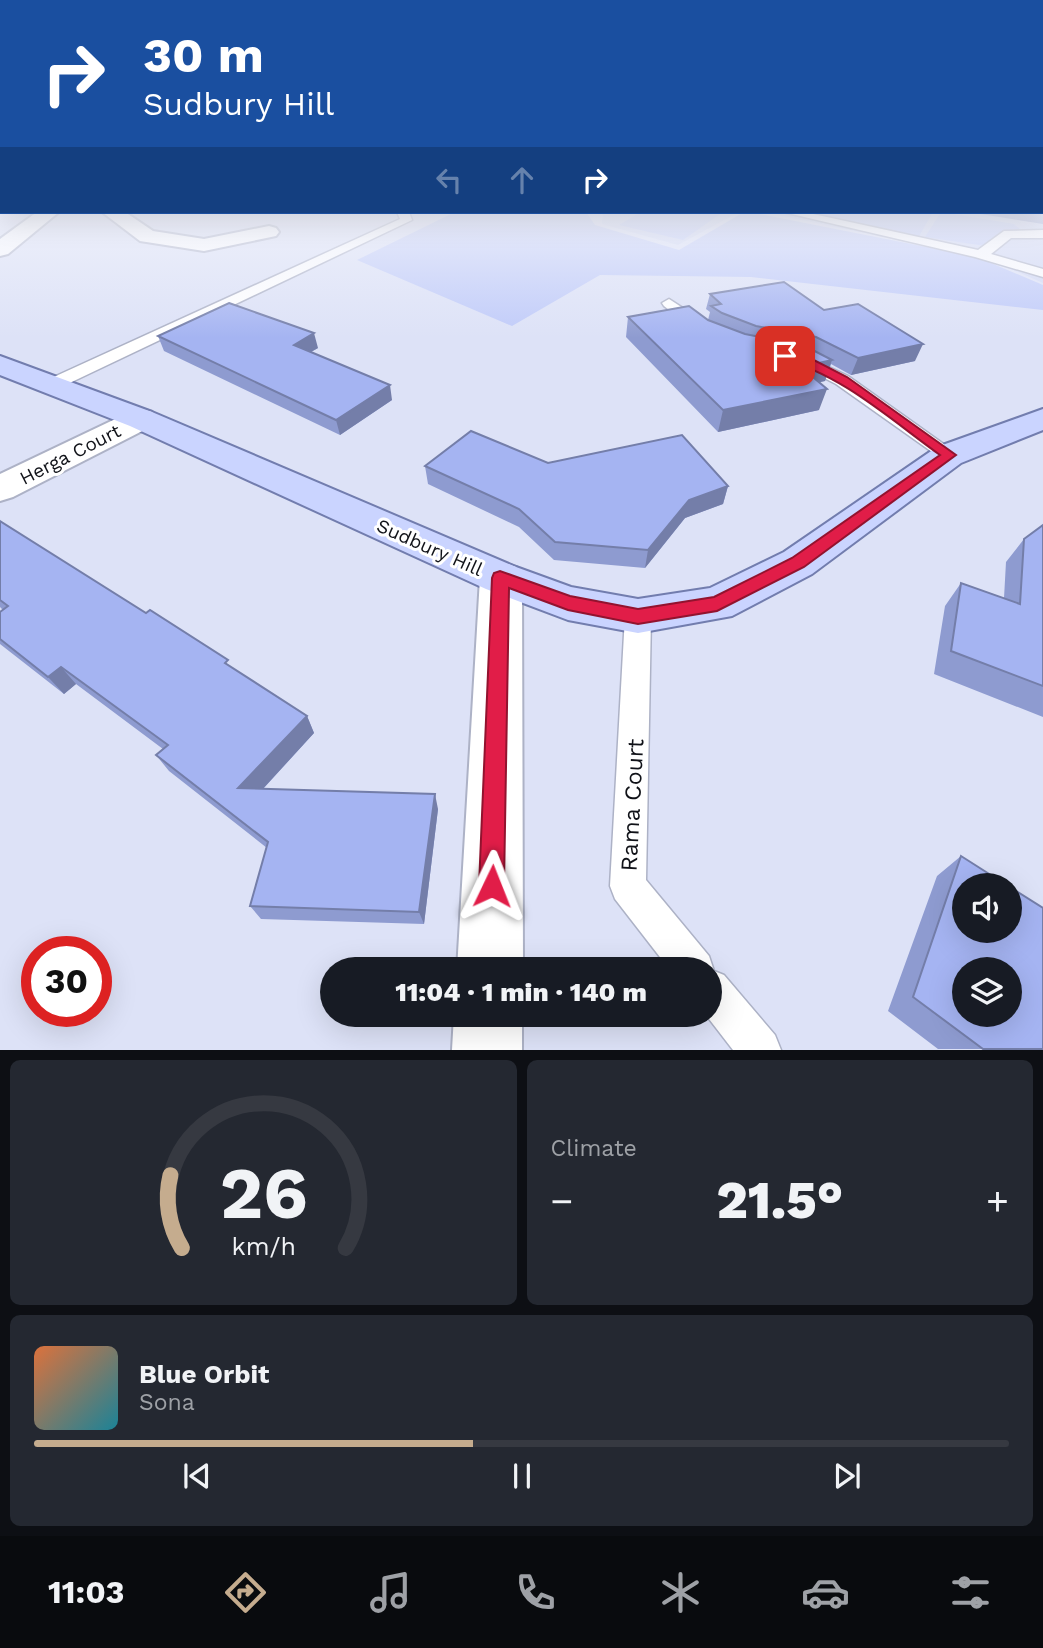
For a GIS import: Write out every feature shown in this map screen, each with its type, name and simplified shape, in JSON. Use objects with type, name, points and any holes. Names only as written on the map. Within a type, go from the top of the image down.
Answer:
[{"type":"main road","name":"Sudbury Hill","points":[[0,365],[141,419],[500,578],[568,603],[638,617],[717,604],[798,563],[949,455],[1043,419]]},
{"type":"street","points":[[168,240],[204,245],[229,240]]},
{"type":"street","name":"Herga Court","points":[[0,489],[141,419]]},
{"type":"street","points":[[489,957],[500,578]]},
{"type":"street","points":[[487,1049],[488,1027]]},
{"type":"lane","points":[[51,385],[363,240]]},
{"type":"lane","points":[[915,240],[978,254],[1043,273]]},
{"type":"lane","points":[[978,254],[985,252],[1000,240]]},
{"type":"lane","points":[[669,303],[711,334]]},
{"type":"lane","points":[[781,355],[804,360],[842,380],[949,455]]},
{"type":"lane","name":"Rama Court","points":[[638,617],[628,886],[685,957]]},
{"type":"lane","points":[[722,1003],[760,1049]]},
{"type":"shaded area","points":[[398,240],[645,240],[679,250],[696,240],[891,240],[977,257],[1043,285],[1043,310],[751,277],[600,275],[512,326],[357,260]]},
{"type":"shaded area","points":[[660,240],[687,240],[678,245]]},
{"type":"shaded area","points":[[898,240],[1043,240],[1043,283],[989,259]]},
{"type":"shaded area","points":[[945,240],[1001,240],[992,247]]},
{"type":"building","points":[[784,282],[824,310],[858,304],[923,344],[858,358],[816,337],[756,326],[711,306],[721,304],[710,294]]},
{"type":"building","points":[[229,303],[314,333],[294,345],[390,385],[336,420],[158,336]]},
{"type":"building","points":[[689,306],[708,320],[745,334],[805,346],[832,360],[801,367],[827,389],[723,410],[628,317]]},
{"type":"building","points":[[471,431],[548,463],[682,435],[728,486],[689,500],[648,550],[555,542],[519,509],[425,466]]},
{"type":"building","points":[[0,521],[146,613],[150,610],[228,660],[225,663],[307,716],[238,788],[435,794],[419,912],[250,906],[268,842],[156,755],[168,745],[61,667],[48,677],[0,639],[0,612],[8,606],[0,600]]},
{"type":"building","points":[[1043,525],[1043,686],[951,651],[961,583],[1020,604],[1024,539]]},
{"type":"building","points":[[961,856],[988,873],[955,873]]},
{"type":"building","points":[[952,882],[952,943],[1022,943],[1022,895],[1043,908],[1043,1049],[983,1049],[953,1027],[1022,1027],[1022,957],[952,957],[952,1026],[913,997]]},
{"type":"route","points":[[492,886],[500,578],[568,603],[638,617],[717,604],[798,563],[949,455],[842,380],[804,360],[785,356]]}]
